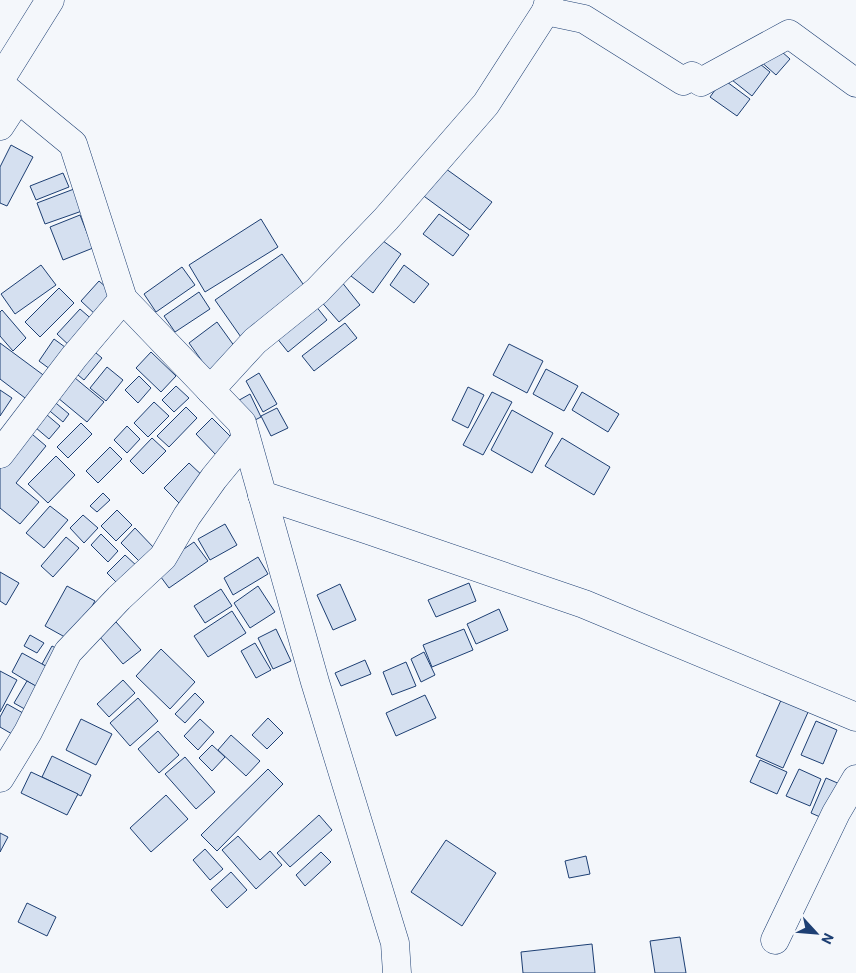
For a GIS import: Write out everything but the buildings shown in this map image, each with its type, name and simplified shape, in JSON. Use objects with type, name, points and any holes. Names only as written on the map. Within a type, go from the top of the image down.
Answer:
[{"type":"street","points":[[0,83],[50,0]]},
{"type":"street","points":[[210,390],[255,342],[317,291],[386,219],[486,104],[548,5],[584,19],[683,81],[692,76],[701,82],[789,34],[856,84]]},
{"type":"street","points":[[0,83],[13,106],[0,126]]},
{"type":"street","points":[[0,83],[73,144],[123,299],[242,423],[315,682],[395,942],[397,973]]},
{"type":"street","points":[[0,454],[74,357],[123,299]]},
{"type":"street","points":[[0,778],[28,732],[68,652],[119,598],[163,557],[187,516],[214,478],[246,440]]},
{"type":"street","points":[[262,496],[584,604],[856,717]]},
{"type":"street","points":[[776,940],[836,813],[856,779]]}]
